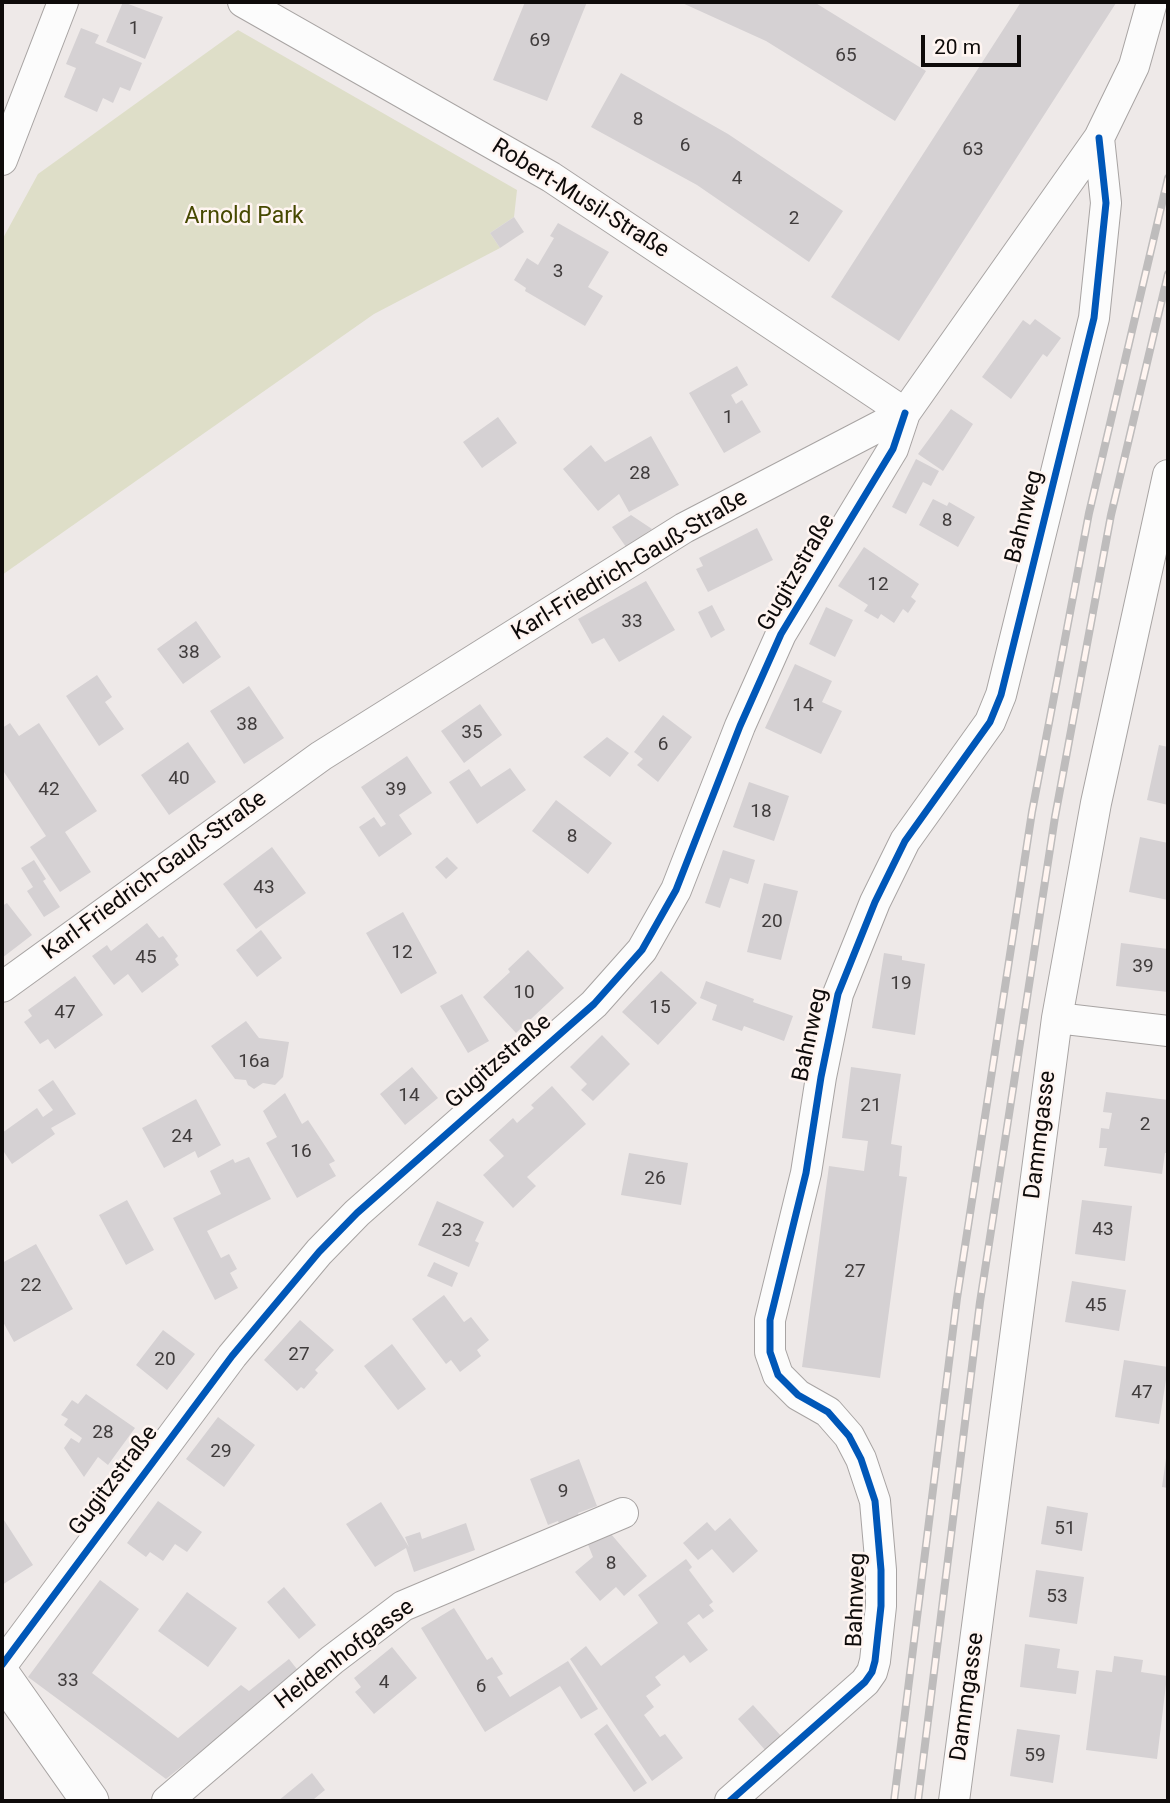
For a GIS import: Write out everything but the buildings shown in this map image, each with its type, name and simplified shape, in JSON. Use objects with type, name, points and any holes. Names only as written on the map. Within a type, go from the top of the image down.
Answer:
[{"type":"street","points":[[2,160],[63,2]]},
{"type":"street","name":"Robert-Musil-Straße","points":[[243,2],[551,177],[905,413]]},
{"type":"street","name":"Karl-Friedrich-Gauß-Straße","points":[[2,987],[321,756],[684,528],[905,413],[1099,138],[1134,66],[1152,2]]},
{"type":"street","name":"Bahnweg","points":[[730,1801],[865,1682],[875,1661],[881,1606],[881,1570],[875,1501],[861,1459],[849,1436],[828,1412],[798,1395],[778,1375],[770,1352],[770,1320],[806,1173],[821,1077],[838,994],[875,902],[905,841],[990,722],[1001,695],[1094,318],[1106,203],[1099,138]]},
{"type":"street","name":"Gugitzstraße","points":[[2,1665],[224,1367],[319,1252],[357,1213],[594,1004],[642,950],[676,890],[740,726],[781,634],[893,449],[905,413]]},
{"type":"street","name":"Dammgasse","points":[[954,1801],[1056,1018],[1096,803],[1168,475]]},
{"type":"street","points":[[1056,1018],[1168,1031]]},
{"type":"street","name":"Heidenhofgasse","points":[[167,1801],[332,1660],[403,1606],[623,1513]]},
{"type":"street","points":[[2,1676],[90,1801]]},
{"type":"green space","name":"Arnold Park","points":[[238,30],[517,190],[514,217],[490,233],[500,248],[374,314],[2,575],[2,240],[38,174]]},
{"type":"railway","points":[[894,1801],[957,1298],[1032,812],[1089,513],[1168,178]]},
{"type":"railway","points":[[918,1801],[980,1302],[1055,817],[1111,515],[1168,274]]},
{"type":"cycle path","points":[[730,1801],[865,1682],[875,1661],[881,1606],[875,1501],[861,1459],[849,1436],[828,1412],[798,1395],[778,1375],[770,1352],[770,1320],[806,1173],[821,1077],[838,994],[875,902],[905,841],[990,722],[1001,695],[1094,318],[1106,203],[1099,138]]},
{"type":"cycle path","points":[[2,1665],[232,1356],[319,1252],[357,1213],[594,1004],[642,950],[676,890],[740,726],[781,634],[893,449],[905,413]]}]
